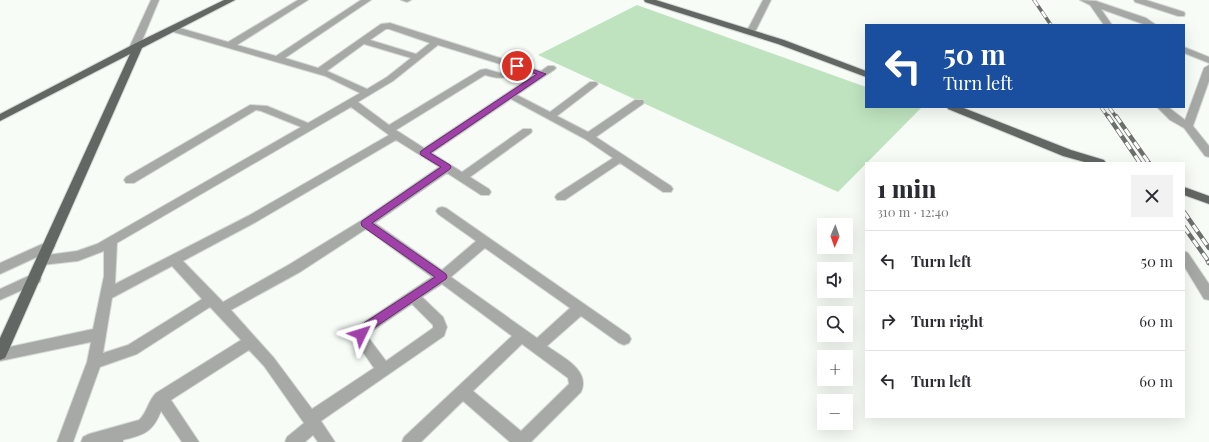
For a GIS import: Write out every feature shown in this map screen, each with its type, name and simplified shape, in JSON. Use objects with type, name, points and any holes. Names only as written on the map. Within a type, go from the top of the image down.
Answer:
[{"type":"main road","points":[[199,15],[219,0]]},
{"type":"main road","points":[[0,118],[139,45],[231,0]]},
{"type":"main road","points":[[648,0],[662,1],[751,30],[813,48],[865,68]]},
{"type":"main road","points":[[751,30],[865,74]]},
{"type":"main road","points":[[0,355],[139,45]]},
{"type":"main road","points":[[954,108],[1067,153],[1097,162]]},
{"type":"main road","points":[[971,108],[1081,151],[1102,162]]},
{"type":"main road","points":[[1185,191],[1209,200]]},
{"type":"street","points":[[139,45],[155,0]]},
{"type":"street","points":[[139,45],[163,0]]},
{"type":"street","points":[[228,46],[304,0]]},
{"type":"street","points":[[276,60],[367,0]]},
{"type":"street","points":[[751,30],[767,0]]},
{"type":"street","points":[[1084,0],[1147,21],[1151,24]]},
{"type":"street","points":[[1125,14],[1134,0]]},
{"type":"street","points":[[1138,0],[1181,14]]},
{"type":"street","points":[[1093,3],[1107,24]]},
{"type":"street","points":[[320,71],[363,42],[382,27],[387,26],[542,74]]},
{"type":"street","points":[[173,29],[276,60],[320,71],[367,93]]},
{"type":"street","points":[[363,42],[418,57]]},
{"type":"street","points":[[42,260],[78,256],[112,241],[352,103],[390,79],[438,42]]},
{"type":"street","points":[[1185,50],[1209,60]]},
{"type":"street","points":[[106,295],[252,219],[393,132],[483,72],[488,71],[503,76],[517,66]]},
{"type":"street","points":[[424,153],[551,68]]},
{"type":"street","points":[[1188,126],[1209,68]]},
{"type":"street","points":[[550,116],[593,84]]},
{"type":"street","points":[[510,95],[590,137],[667,189]]},
{"type":"street","points":[[590,137],[639,102]]},
{"type":"street","points":[[352,103],[424,153],[485,192]]},
{"type":"street","points":[[130,180],[254,108],[263,108],[310,127]]},
{"type":"street","points":[[1163,108],[1174,118],[1188,126],[1209,153]]},
{"type":"street","points":[[462,177],[527,132]]},
{"type":"street","points":[[560,197],[620,158]]},
{"type":"street","points":[[222,309],[295,268],[366,223],[447,167]]},
{"type":"street","points":[[442,211],[624,339]]},
{"type":"street","points":[[366,223],[538,346],[573,373],[577,380],[576,387],[520,442],[463,392]]},
{"type":"street","points":[[65,442],[94,362],[110,276],[112,241]]},
{"type":"street","points":[[384,370],[361,339],[361,334],[368,326],[442,277],[485,241]]},
{"type":"street","points":[[0,269],[49,246]]},
{"type":"street","points":[[1185,258],[1209,295]]},
{"type":"street","points":[[174,260],[211,300],[222,309],[269,362],[327,442]]},
{"type":"street","points":[[0,295],[35,278]]},
{"type":"street","points":[[293,442],[312,422],[440,331],[441,325],[438,320],[413,297]]},
{"type":"street","points":[[94,362],[132,350],[211,300]]},
{"type":"street","points":[[538,346],[580,308]]},
{"type":"street","points":[[0,355],[100,334]]},
{"type":"street","points":[[410,442],[522,335]]},
{"type":"street","points":[[89,442],[116,438],[146,424],[157,402],[161,398],[251,341]]},
{"type":"street","points":[[161,398],[191,442]]},
{"type":"green space","points":[[637,5],[865,87],[865,108],[921,108],[868,162],[865,162],[865,165],[838,192],[538,55]]},
{"type":"railway","points":[[1034,0],[1050,24]]},
{"type":"railway","points":[[1102,108],[1108,117]]},
{"type":"railway","points":[[1110,108],[1116,117]]},
{"type":"railway","points":[[1108,116],[1139,162]]},
{"type":"railway","points":[[1116,116],[1148,162]]},
{"type":"railway","points":[[1185,213],[1209,248]]},
{"type":"railway","points":[[1185,228],[1209,262]]},
{"type":"route","points":[[361,334],[368,326],[442,277],[366,223],[447,167],[424,153],[542,74],[517,66]]}]
